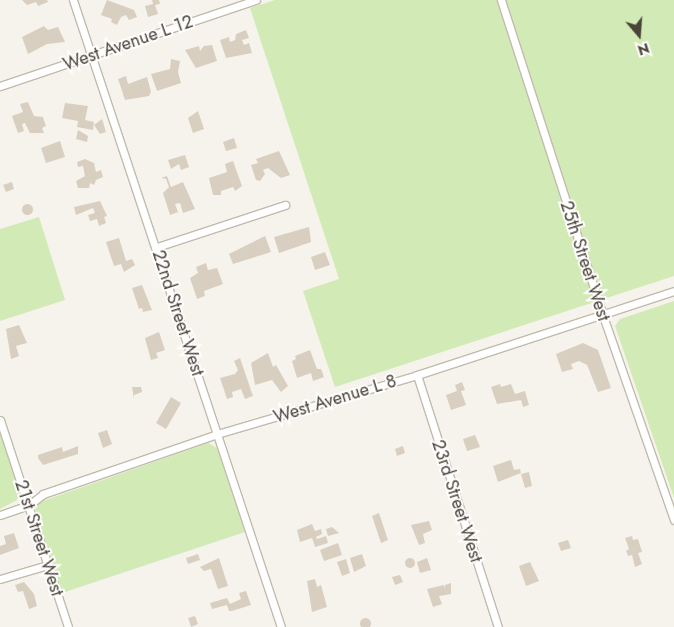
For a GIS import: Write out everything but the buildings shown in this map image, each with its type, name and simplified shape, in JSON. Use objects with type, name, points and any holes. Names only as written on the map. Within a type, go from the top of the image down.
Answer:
[{"type":"street","name":"22nd Street West","points":[[72,0],[157,247],[281,627]]},
{"type":"street","name":"West Avenue L 12","points":[[0,86],[256,0]]},
{"type":"street","name":"25th Street West","points":[[501,0],[602,313],[674,520]]},
{"type":"street","points":[[157,247],[284,205]]},
{"type":"street","name":"West Avenue L 8","points":[[0,515],[28,505],[43,494],[217,434],[417,375],[674,291]]},
{"type":"street","name":"23rd Street West","points":[[417,375],[498,627]]},
{"type":"street","name":"21st Street West","points":[[0,420],[68,627]]},
{"type":"street","points":[[0,579],[48,565]]},
{"type":"green space","points":[[275,0],[674,0],[674,276],[335,387],[303,291],[339,279],[250,8]]},
{"type":"green space","points":[[39,217],[65,300],[0,321],[0,229]]},
{"type":"green space","points":[[674,301],[674,498],[615,326],[620,319]]},
{"type":"green space","points":[[0,431],[20,491],[17,500],[0,509]]},
{"type":"green space","points":[[208,443],[217,448],[245,532],[62,593],[35,512],[37,503]]}]
